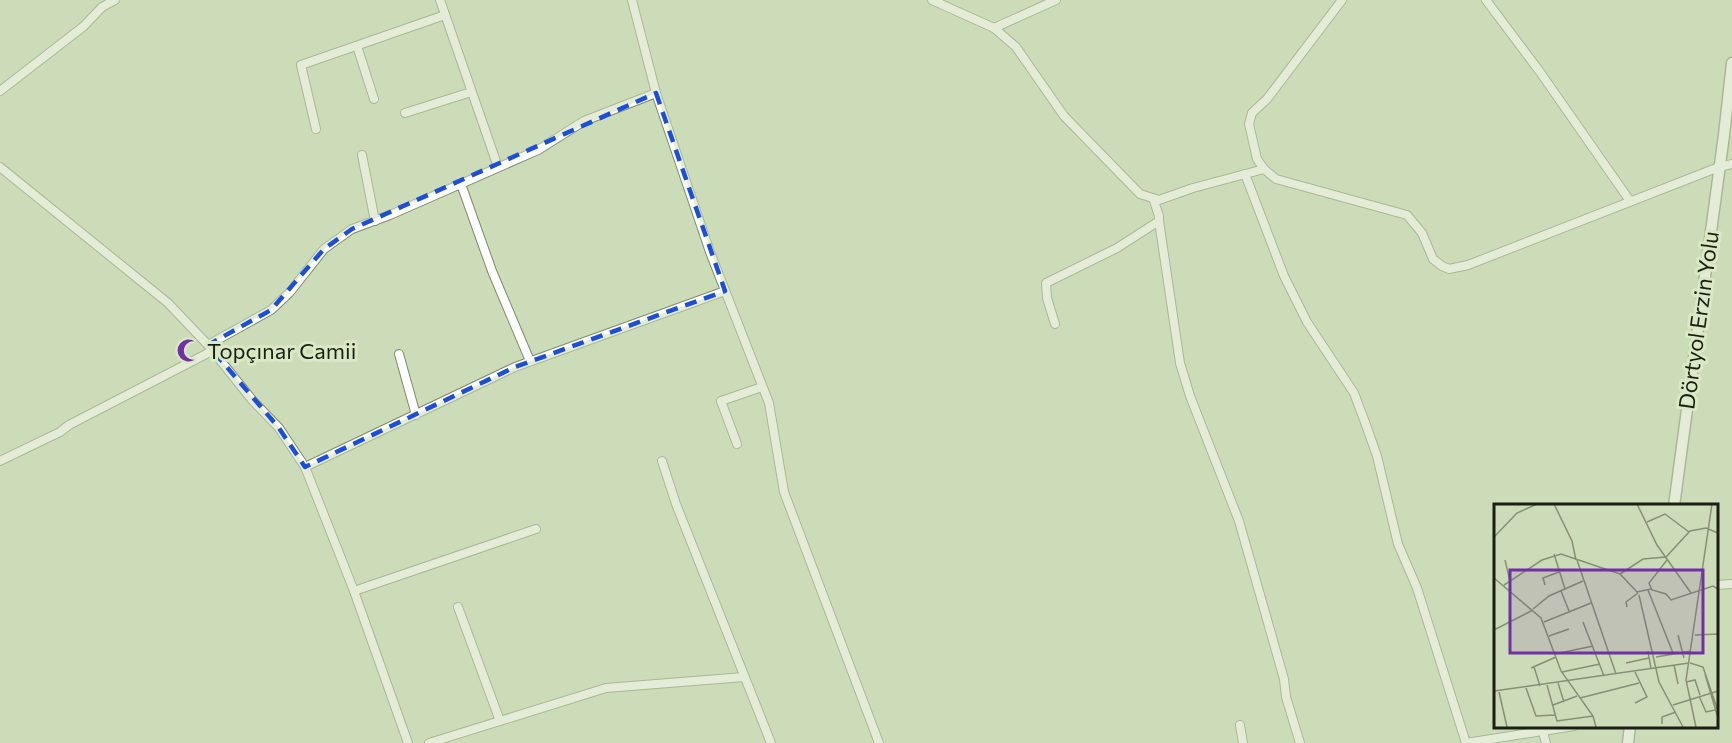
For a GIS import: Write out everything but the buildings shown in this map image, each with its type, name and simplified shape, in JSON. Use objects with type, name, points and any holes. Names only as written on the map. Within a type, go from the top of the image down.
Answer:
[{"type":"main road","name":"Dörtyol Erzin Yolu","points":[[1674,504],[1732,63]]},
{"type":"main road","points":[[1628,743],[1630,728]]},
{"type":"street","points":[[0,91],[84,26],[102,7],[115,0]]},
{"type":"street","points":[[440,0],[498,167]]},
{"type":"street","points":[[632,0],[656,93],[710,252],[769,403],[784,492],[879,743]]},
{"type":"street","points":[[932,0],[994,28],[1016,47],[1064,116],[1140,194],[1159,200],[1264,170]]},
{"type":"street","points":[[994,28],[1056,0]]},
{"type":"street","points":[[1342,0],[1267,99],[1252,113],[1249,124],[1257,159],[1264,170],[1276,179],[1407,216],[1422,233],[1433,259],[1449,269],[1468,265],[1630,201],[1732,164]]},
{"type":"street","points":[[1486,0],[1540,72],[1630,201]]},
{"type":"street","points":[[316,129],[301,65],[445,15]]},
{"type":"street","points":[[357,46],[374,99]]},
{"type":"street","points":[[405,113],[471,92]]},
{"type":"street","points":[[0,462],[60,432],[210,348],[271,310],[290,292],[324,249],[352,229],[538,150],[584,121],[656,93]]},
{"type":"street","points":[[362,155],[375,221]]},
{"type":"street","points":[[0,167],[168,303],[279,428],[305,467],[354,591],[408,743]]},
{"type":"street","points":[[1245,174],[1284,276],[1302,313],[1354,393],[1377,456],[1398,544],[1417,588],[1466,743],[1543,729],[1546,743]]},
{"type":"street","points":[[461,183],[492,271],[530,361]]},
{"type":"street","points":[[1153,198],[1159,216],[1180,363],[1190,396],[1239,521],[1300,743]]},
{"type":"street","points":[[1055,324],[1047,298],[1046,283],[1117,248],[1159,221]]},
{"type":"street","points":[[305,467],[514,367],[725,291]]},
{"type":"street","points":[[399,354],[416,415]]},
{"type":"street","points":[[737,444],[721,401],[762,387]]},
{"type":"street","points":[[662,461],[676,504],[771,743]]},
{"type":"street","points":[[354,591],[536,529]]},
{"type":"street","points":[[1717,585],[1732,584]]},
{"type":"street","points":[[458,607],[500,721]]},
{"type":"street","points":[[429,743],[606,688],[744,676]]},
{"type":"street","points":[[1240,725],[1243,743]]},
{"type":"highlighted area","points":[[656,93],[725,291],[515,367],[305,467],[279,428],[208,345],[271,310],[324,249],[352,229]]},
{"type":"place","name":"Topçınar Camii","points":[[189,350]]}]
